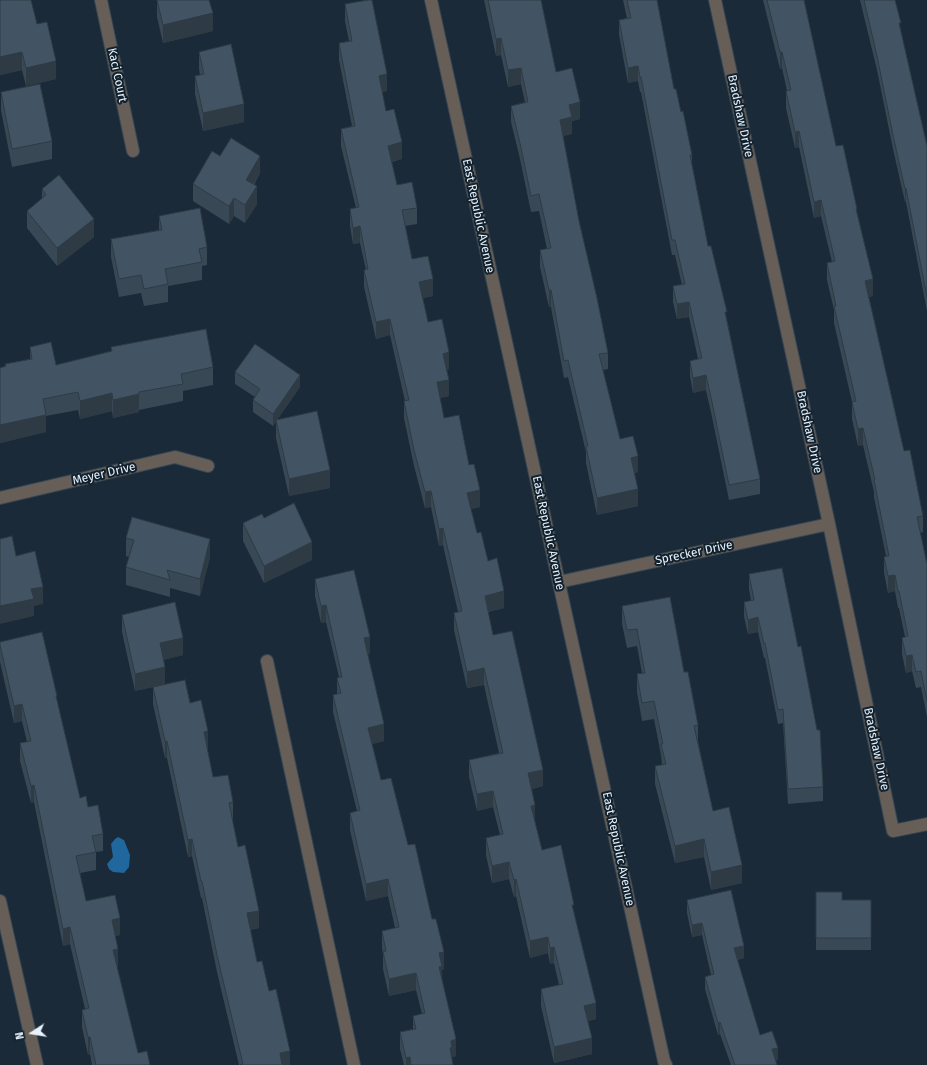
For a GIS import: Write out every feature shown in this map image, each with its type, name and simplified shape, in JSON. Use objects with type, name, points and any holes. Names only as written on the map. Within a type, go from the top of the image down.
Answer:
[{"type":"street","name":"Kaci Court","points":[[101,0],[133,151]]},
{"type":"street","name":"East Republic Avenue","points":[[431,0],[664,1062],[666,1065]]},
{"type":"street","name":"Bradshaw Drive","points":[[715,0],[829,524],[893,831],[927,824]]},
{"type":"street","name":"Meyer Drive","points":[[0,498],[175,457],[208,466]]},
{"type":"street","name":"Sprecker Drive","points":[[559,582],[829,524]]},
{"type":"street","points":[[267,661],[354,1065]]},
{"type":"street","points":[[0,901],[36,1065]]},
{"type":"water","points":[[118,837],[124,840],[130,855],[129,867],[124,873],[113,872],[109,869],[107,864],[113,857],[111,844]]},
{"type":"building","points":[[0,0],[31,0],[37,24],[47,22],[56,61],[26,68],[22,52],[0,57]]},
{"type":"building","points":[[157,0],[209,0],[213,13],[163,25]]},
{"type":"building","points":[[372,0],[387,74],[379,76],[386,111],[394,109],[402,142],[388,146],[397,185],[412,182],[417,208],[402,210],[412,259],[428,256],[433,279],[419,282],[428,322],[442,319],[449,352],[443,354],[449,380],[437,382],[444,418],[459,415],[469,465],[474,464],[480,490],[467,493],[477,533],[481,532],[488,561],[497,558],[504,591],[485,596],[493,635],[512,631],[543,770],[528,773],[535,805],[531,806],[542,850],[561,845],[574,905],[572,905],[596,1003],[584,1006],[592,1038],[554,1047],[541,989],[563,984],[554,947],[550,948],[548,937],[530,941],[516,879],[514,880],[509,862],[492,866],[486,838],[503,834],[493,791],[477,794],[469,760],[503,753],[484,668],[467,672],[454,613],[462,611],[443,528],[439,529],[431,491],[425,492],[414,450],[404,401],[409,400],[390,319],[376,322],[364,270],[368,269],[360,226],[353,228],[350,209],[359,207],[341,129],[355,126],[339,43],[352,41],[345,4]]},
{"type":"building","points":[[488,0],[541,0],[556,72],[572,68],[580,102],[569,105],[572,117],[560,120],[579,221],[608,353],[599,354],[620,439],[633,436],[638,456],[631,458],[638,489],[597,498],[586,447],[588,446],[568,360],[564,361],[551,290],[549,290],[540,250],[551,248],[539,194],[531,196],[511,106],[528,102],[521,68],[508,70],[501,38],[496,39]]},
{"type":"building","points":[[627,0],[657,0],[674,89],[676,89],[681,112],[683,111],[708,246],[711,246],[727,312],[725,312],[760,479],[729,485],[706,375],[693,378],[690,361],[702,358],[689,302],[677,304],[673,286],[685,284],[675,240],[672,240],[641,77],[638,66],[628,68],[619,20],[631,18]]},
{"type":"building","points":[[767,0],[804,0],[836,146],[843,145],[856,209],[873,279],[865,281],[904,451],[910,450],[923,516],[917,517],[927,564],[927,701],[921,671],[916,672],[912,655],[906,656],[902,638],[908,636],[899,591],[895,575],[888,576],[884,557],[889,556],[875,480],[863,428],[858,429],[852,402],[856,401],[834,306],[836,306],[827,263],[835,261],[821,200],[814,202],[799,131],[795,132],[786,91],[791,90]]},
{"type":"building","points":[[864,0],[895,0],[901,23],[899,23],[927,146],[927,297],[906,188],[905,189]]},
{"type":"building","points":[[231,44],[244,104],[203,113],[195,76],[204,74],[199,52]]},
{"type":"building","points":[[40,84],[52,141],[12,149],[1,92]]},
{"type":"building","points":[[231,138],[260,156],[246,180],[257,186],[245,205],[234,198],[229,206],[193,184],[212,151],[220,156]]},
{"type":"building","points":[[59,175],[94,219],[57,248],[27,211],[46,195],[42,189]]},
{"type":"building","points":[[200,208],[207,247],[199,249],[202,262],[165,269],[168,284],[144,289],[141,275],[119,279],[111,239],[162,230],[159,216]]},
{"type":"building","points":[[206,329],[213,367],[181,374],[183,384],[139,392],[139,394],[113,400],[112,393],[80,401],[78,392],[43,399],[46,415],[0,425],[0,368],[6,366],[5,364],[32,359],[30,347],[51,342],[56,365],[112,351],[111,347]]},
{"type":"building","points":[[255,344],[300,375],[273,414],[253,400],[260,389],[235,372]]},
{"type":"building","points":[[317,411],[330,470],[289,479],[276,420]]},
{"type":"building","points":[[294,503],[312,542],[264,566],[243,523],[262,514],[264,518]]},
{"type":"building","points":[[132,517],[210,539],[200,579],[167,570],[170,580],[126,567],[134,540],[126,538]]},
{"type":"building","points":[[12,536],[16,556],[35,551],[43,587],[31,589],[34,599],[0,606],[0,539]]},
{"type":"building","points":[[782,568],[798,647],[801,646],[817,730],[820,730],[823,787],[788,789],[783,709],[778,710],[765,643],[764,644],[758,617],[748,620],[744,602],[754,600],[749,574]]},
{"type":"building","points":[[354,570],[370,637],[364,638],[384,724],[368,728],[381,780],[391,778],[408,845],[415,844],[432,919],[436,919],[444,952],[439,953],[442,966],[439,967],[456,1039],[451,1041],[452,1047],[450,1048],[453,1065],[411,1065],[410,1057],[406,1058],[400,1032],[416,1029],[413,1016],[425,1013],[416,973],[389,979],[383,952],[386,951],[382,931],[399,927],[388,879],[366,884],[350,813],[360,810],[333,695],[341,693],[337,678],[342,677],[326,605],[321,606],[315,579]]},
{"type":"building","points":[[670,597],[684,672],[688,672],[698,725],[694,726],[713,811],[729,807],[742,865],[711,872],[704,839],[675,846],[655,766],[666,764],[654,701],[642,703],[637,674],[645,673],[637,629],[627,630],[622,606]]},
{"type":"building","points":[[175,602],[183,638],[160,643],[165,667],[135,674],[122,615]]},
{"type":"building","points":[[42,632],[80,798],[86,796],[88,807],[98,805],[103,834],[92,836],[96,852],[76,856],[86,901],[115,895],[120,918],[112,920],[118,949],[113,950],[138,1053],[147,1051],[150,1065],[96,1065],[90,1037],[88,1037],[82,1010],[89,1008],[70,927],[63,929],[34,785],[31,786],[20,743],[31,741],[22,704],[14,706],[0,645],[0,642]]},
{"type":"building","points":[[185,680],[190,703],[201,700],[208,731],[204,732],[213,777],[228,775],[233,802],[229,803],[238,847],[245,845],[259,911],[247,913],[257,962],[262,961],[269,991],[276,989],[290,1051],[280,1053],[282,1065],[240,1065],[243,1064],[217,955],[202,881],[192,839],[188,840],[167,741],[165,741],[153,687]]},
{"type":"building","points":[[731,890],[744,946],[734,948],[760,1035],[772,1031],[778,1048],[772,1049],[777,1065],[735,1065],[720,1022],[718,1023],[705,977],[714,974],[702,923],[692,925],[687,900]]},
{"type":"building","points":[[816,892],[842,892],[842,900],[871,900],[871,938],[816,938]]}]
